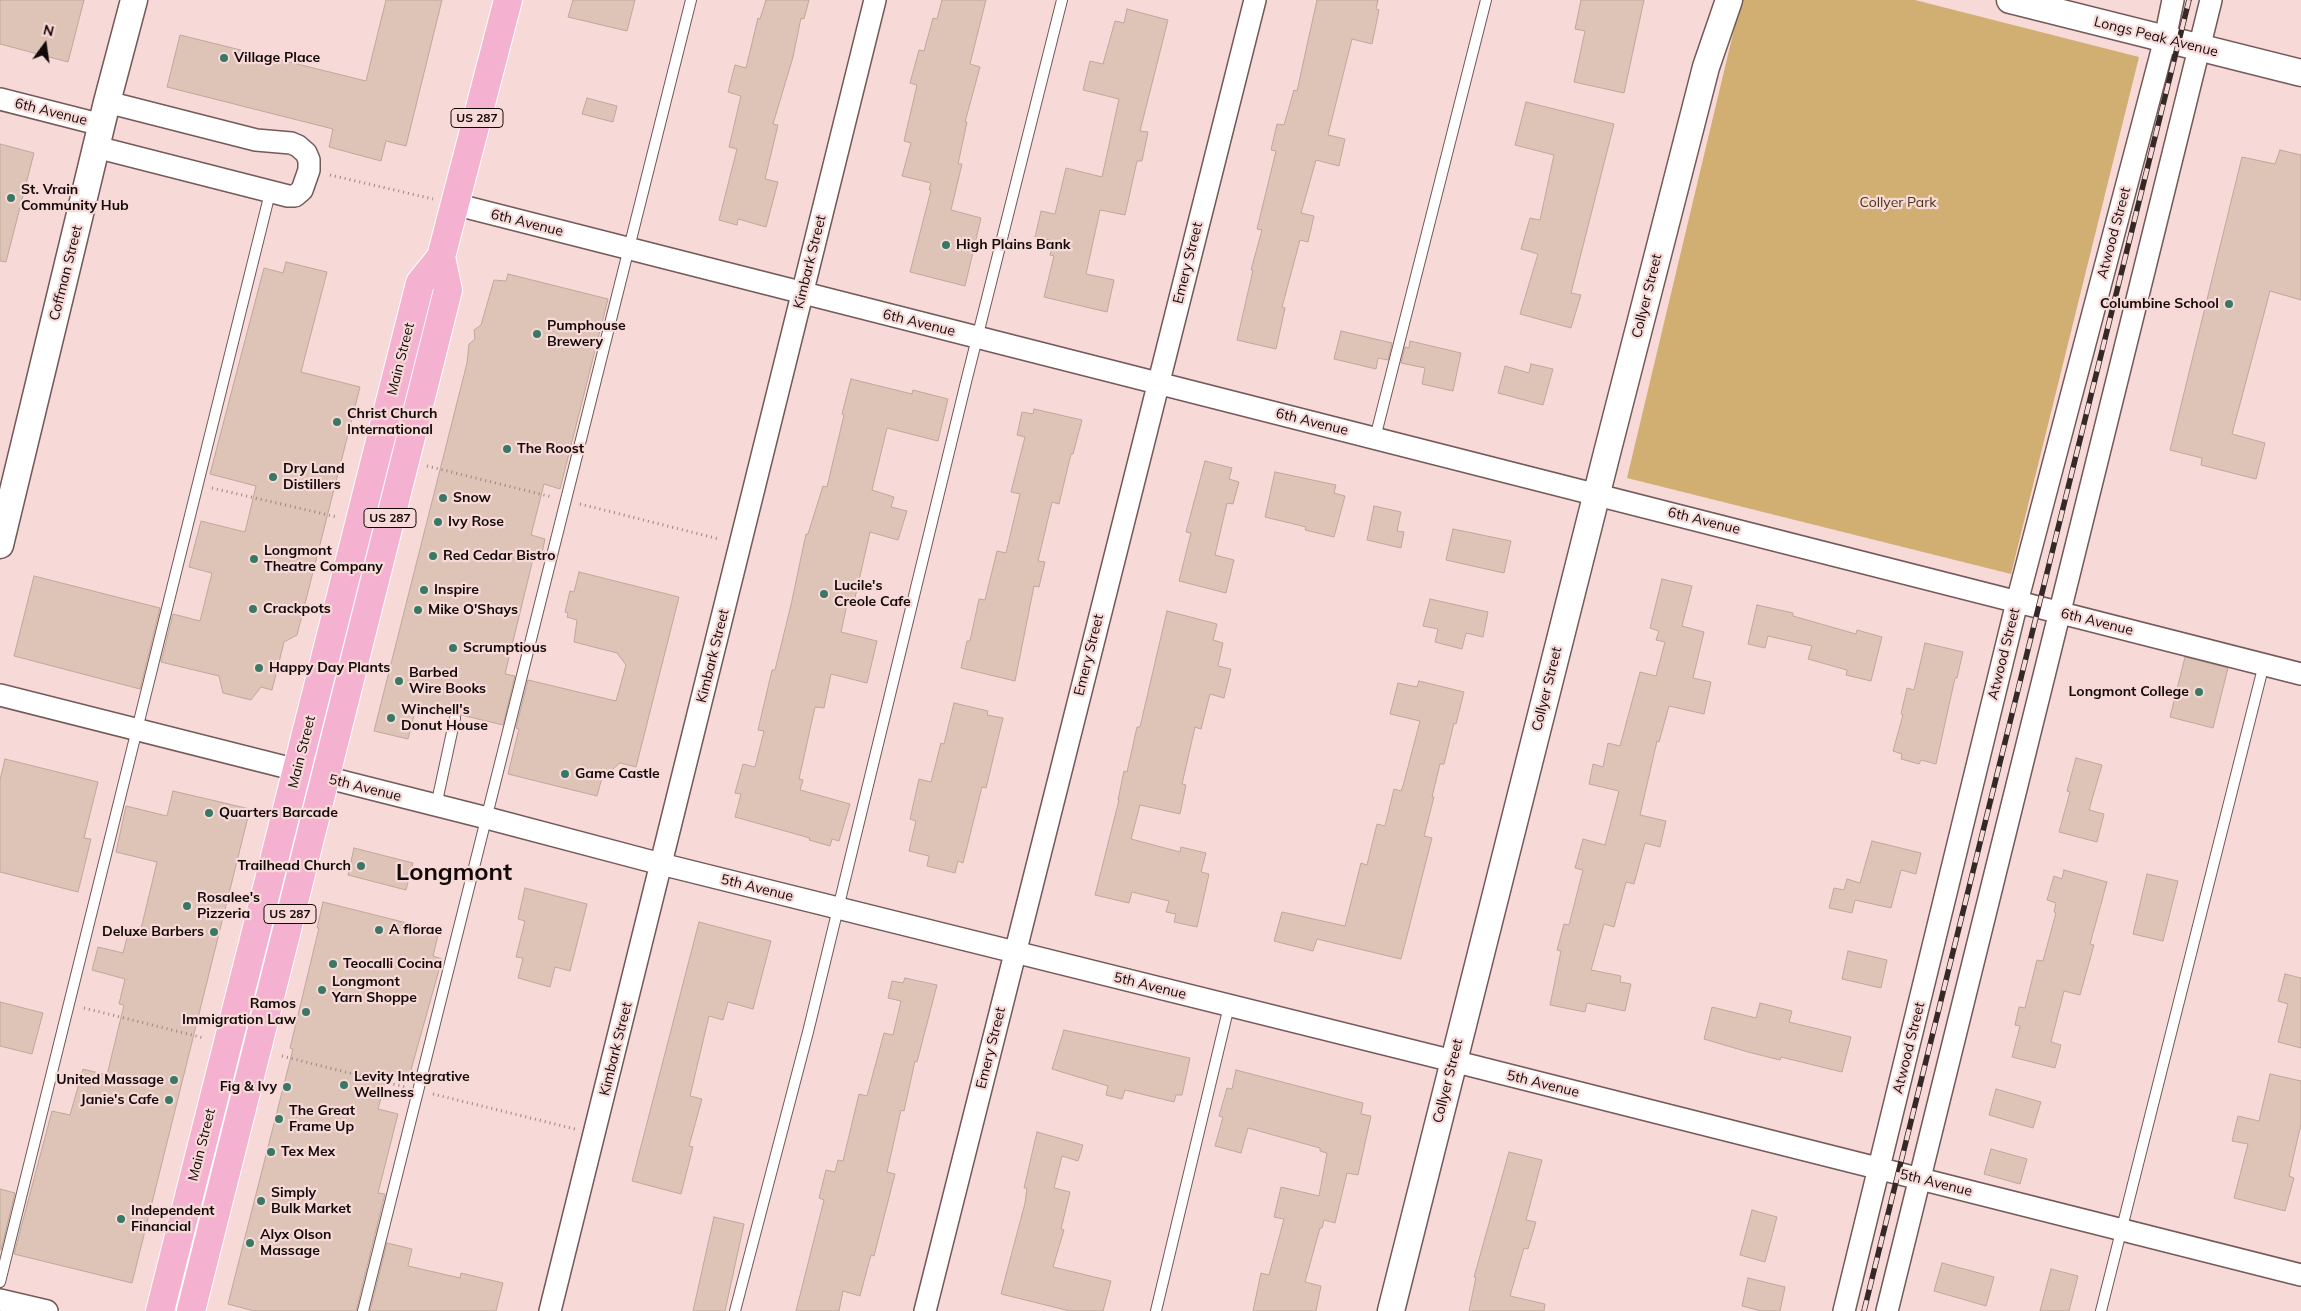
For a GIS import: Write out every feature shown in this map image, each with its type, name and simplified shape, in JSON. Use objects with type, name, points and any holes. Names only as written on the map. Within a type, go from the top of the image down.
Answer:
[{"type":"highway","name":"Main Street","points":[[160,1311],[420,283],[440,257],[508,0]]},
{"type":"highway","name":"Main Street","points":[[191,1311],[448,290],[440,257]]},
{"type":"street","name":"Coffman Street","points":[[0,545],[134,0]]},
{"type":"street","name":"Kimbark Street","points":[[550,1311],[875,0]]},
{"type":"street","name":"Emery Street","points":[[925,1311],[1255,0]]},
{"type":"street","name":"Collyer Street","points":[[1391,1311],[1596,493],[1706,67],[1718,0]]},
{"type":"street","name":"Collyer Street","points":[[1706,67],[1729,0]]},
{"type":"street","name":"Longs Peak Avenue","points":[[2010,0],[2301,73]]},
{"type":"street","name":"Atwood Street","points":[[1844,1311],[2017,602],[2165,39],[2173,0]]},
{"type":"street","points":[[1887,1311],[2058,612],[2211,0]]},
{"type":"street","name":"6th Avenue","points":[[0,100],[102,125],[283,141],[298,146],[306,153],[309,164],[302,190],[295,196],[270,193],[102,125]]},
{"type":"street","name":"6th Avenue","points":[[454,204],[1596,493],[2301,674]]},
{"type":"street","name":"5th Avenue","points":[[0,696],[487,818],[661,864],[2301,1275]]},
{"type":"street","points":[[0,1300],[47,1311]]},
{"type":"lane","points":[[363,1311],[691,0]]},
{"type":"lane","points":[[735,1311],[1062,0]]},
{"type":"lane","points":[[1375,438],[1486,0]]},
{"type":"lane","points":[[0,1282],[270,193]]},
{"type":"lane","points":[[2101,1311],[2264,664]]},
{"type":"lane","points":[[436,806],[455,718]]},
{"type":"lane","points":[[1156,1311],[1229,1006]]},
{"type":"path","points":[[322,174],[454,204]]},
{"type":"path","points":[[199,485],[345,519]]},
{"type":"path","points":[[69,1004],[206,1039]]},
{"type":"path","points":[[282,1056],[595,1134]]},
{"type":"green space","name":"Collyer Park","points":[[1741,0],[1915,0],[2139,57],[2011,574],[1627,478]]},
{"type":"building","points":[[0,0],[84,0],[68,62],[0,44]]},
{"type":"building","name":"Village Place","points":[[386,0],[442,0],[406,146],[386,141],[381,161],[329,147],[333,129],[167,87],[180,35],[366,81]]},
{"type":"building","points":[[573,0],[635,0],[627,31],[568,17]]},
{"type":"building","points":[[766,0],[809,0],[804,19],[801,18],[793,57],[773,124],[778,125],[765,179],[778,182],[766,227],[738,219],[737,225],[719,220],[737,149],[729,147],[741,96],[728,92],[735,65],[746,68],[758,18],[760,19]]},
{"type":"building","points":[[942,0],[986,0],[970,64],[980,67],[965,122],[967,122],[958,164],[962,164],[951,210],[981,218],[965,286],[910,272],[931,190],[929,190],[931,183],[902,176],[911,143],[904,141],[917,85],[910,83],[919,50],[924,51],[933,18],[937,19]]},
{"type":"building","points":[[1317,0],[1378,0],[1376,9],[1379,10],[1372,44],[1352,39],[1328,135],[1345,139],[1339,166],[1316,160],[1301,213],[1314,216],[1308,242],[1300,240],[1282,307],[1285,308],[1276,349],[1237,340],[1253,270],[1251,270],[1262,230],[1257,229],[1276,151],[1271,150],[1277,124],[1284,125],[1294,90],[1297,91]]},
{"type":"building","points":[[1581,0],[1644,0],[1624,93],[1574,82],[1585,31],[1575,29]]},
{"type":"building","points":[[1127,9],[1168,20],[1140,131],[1148,132],[1142,161],[1137,161],[1125,215],[1100,210],[1086,274],[1114,280],[1107,312],[1044,297],[1054,256],[1050,255],[1054,241],[1035,237],[1041,211],[1055,214],[1066,168],[1102,177],[1119,99],[1083,90],[1090,61],[1103,64],[1115,21],[1124,23]]},
{"type":"building","points":[[587,98],[617,106],[613,122],[582,114]]},
{"type":"building","points":[[1526,102],[1614,124],[1571,293],[1581,295],[1571,328],[1520,314],[1538,254],[1521,249],[1530,218],[1540,220],[1554,155],[1515,145]]},
{"type":"building","name":"St. Vrain Community Hub","points":[[0,144],[34,153],[6,262],[0,261]]},
{"type":"building","points":[[2280,150],[2301,155],[2301,300],[2270,291],[2232,434],[2265,443],[2256,479],[2201,465],[2202,458],[2170,450],[2242,157],[2275,164]]},
{"type":"building","points":[[286,262],[327,272],[301,372],[360,387],[297,635],[284,642],[272,690],[261,687],[251,700],[223,693],[219,676],[161,662],[173,614],[200,621],[212,573],[189,567],[201,521],[245,532],[256,486],[210,474],[264,268],[283,273]]},
{"type":"building","points":[[508,274],[608,299],[560,489],[544,484],[531,535],[545,539],[541,557],[534,555],[505,674],[515,676],[503,725],[461,715],[457,711],[451,712],[417,704],[408,739],[374,731],[467,363],[469,344],[475,339],[474,330],[481,325],[494,280],[506,281]]},
{"type":"building","points":[[1341,331],[1392,343],[1388,360],[1378,358],[1376,369],[1334,359]]},
{"type":"building","points":[[1410,341],[1461,353],[1453,391],[1422,384],[1425,368],[1401,363],[1405,347],[1409,348]]},
{"type":"building","points":[[1531,364],[1553,369],[1543,405],[1498,393],[1505,366],[1529,373]]},
{"type":"building","points":[[851,379],[912,394],[913,390],[948,399],[938,441],[887,428],[872,490],[894,497],[891,507],[907,511],[898,540],[870,532],[854,602],[848,600],[841,632],[877,641],[867,683],[831,674],[824,708],[815,707],[799,779],[803,780],[800,790],[850,804],[839,841],[832,839],[830,846],[809,840],[810,838],[735,817],[741,794],[735,793],[743,764],[755,767],[764,731],[758,730],[772,670],[775,670],[806,534],[808,534],[823,486],[827,487]]},
{"type":"building","points":[[1034,409],[1082,420],[1073,454],[1071,454],[1059,504],[1052,502],[1038,561],[1045,562],[1039,587],[1034,586],[1015,681],[961,668],[967,641],[970,641],[979,599],[985,600],[997,551],[1006,553],[1020,494],[1011,492],[1025,437],[1017,435],[1022,412],[1033,414]]},
{"type":"building","points":[[1205,461],[1232,468],[1229,479],[1239,482],[1233,504],[1227,503],[1215,555],[1234,560],[1226,593],[1179,581],[1191,533],[1186,532]]},
{"type":"building","points":[[1275,472],[1336,485],[1334,493],[1345,496],[1334,537],[1305,530],[1306,527],[1265,517]]},
{"type":"building","points":[[1374,506],[1401,512],[1397,531],[1404,532],[1401,548],[1367,540]]},
{"type":"building","points":[[1453,529],[1511,541],[1504,573],[1446,560]]},
{"type":"building","points":[[579,572],[679,597],[636,767],[620,763],[602,778],[597,796],[508,774],[519,729],[516,728],[528,680],[616,701],[626,665],[617,653],[574,642],[577,620],[567,617],[568,613],[565,612],[570,591],[574,592]]},
{"type":"building","points":[[34,576],[160,608],[140,689],[14,656]]},
{"type":"building","points":[[1662,579],[1692,586],[1682,626],[1704,632],[1693,678],[1711,682],[1704,714],[1669,706],[1659,742],[1657,741],[1640,815],[1666,821],[1660,847],[1645,843],[1634,884],[1626,882],[1614,927],[1604,924],[1591,970],[1621,976],[1620,982],[1631,984],[1625,1011],[1587,1003],[1585,1012],[1550,1005],[1561,951],[1557,950],[1564,924],[1569,925],[1583,870],[1575,868],[1583,839],[1605,845],[1619,791],[1589,784],[1593,764],[1603,767],[1608,743],[1620,746],[1640,672],[1656,676],[1665,642],[1656,640],[1659,631],[1650,628]]},
{"type":"building","points":[[1430,599],[1488,612],[1483,637],[1466,633],[1462,649],[1435,642],[1438,629],[1423,626]]},
{"type":"building","points":[[1757,605],[1793,613],[1793,616],[1856,634],[1857,630],[1882,637],[1871,681],[1846,675],[1847,670],[1808,659],[1812,646],[1768,636],[1765,648],[1748,644]]},
{"type":"building","points":[[1167,611],[1217,624],[1213,640],[1223,643],[1218,666],[1231,669],[1224,698],[1210,694],[1201,729],[1195,727],[1182,784],[1186,785],[1180,814],[1140,805],[1131,839],[1180,852],[1181,847],[1206,853],[1201,872],[1209,874],[1197,927],[1174,922],[1176,914],[1166,912],[1169,901],[1132,892],[1129,903],[1095,895],[1119,800],[1124,771],[1127,772],[1137,727],[1140,727]]},
{"type":"building","points":[[1925,643],[1963,652],[1957,678],[1955,678],[1936,764],[1921,760],[1919,764],[1901,759],[1902,754],[1893,751],[1903,715],[1901,714],[1907,688],[1914,690]]},
{"type":"building","name":"Longmont College","points":[[2185,657],[2228,668],[2213,728],[2170,717]]},
{"type":"building","points":[[1419,681],[1464,692],[1444,764],[1440,764],[1432,797],[1434,797],[1424,836],[1432,838],[1401,959],[1317,939],[1313,951],[1274,941],[1282,912],[1345,926],[1361,863],[1367,865],[1377,824],[1385,826],[1394,789],[1401,791],[1420,721],[1390,714],[1398,683],[1417,687]]},
{"type":"building","points":[[954,703],[988,711],[987,715],[1003,718],[986,788],[982,787],[963,863],[958,861],[955,873],[927,866],[929,856],[909,851],[916,821],[910,819],[919,779],[931,782],[941,743],[944,744]]},
{"type":"building","points":[[2076,758],[2102,765],[2089,810],[2104,814],[2097,842],[2059,832],[2070,792],[2067,791]]},
{"type":"building","points":[[5,759],[98,782],[84,838],[91,839],[78,892],[0,872],[0,780]]},
{"type":"building","points":[[173,791],[250,809],[132,1283],[14,1254],[52,1111],[70,1115],[83,1069],[107,1075],[124,1005],[119,1004],[125,979],[92,970],[98,947],[123,953],[129,930],[140,933],[157,862],[116,852],[126,806],[167,816]]},
{"type":"building","points":[[1872,841],[1921,853],[1916,874],[1901,870],[1891,908],[1855,900],[1852,913],[1829,908],[1834,888],[1844,890],[1847,879],[1860,883]]},
{"type":"building","points":[[354,848],[413,863],[406,890],[348,875]]},
{"type":"building","points":[[2064,870],[2107,882],[2090,944],[2094,945],[2080,995],[2064,991],[2051,1042],[2061,1045],[2055,1068],[2012,1057],[2020,1026],[2015,1025],[2019,1007],[2025,1008],[2037,960],[2043,961],[2056,913],[2054,912],[2056,903],[2047,900],[2054,876],[2062,879]]},
{"type":"building","points":[[2147,874],[2178,881],[2163,941],[2133,934]]},
{"type":"building","points":[[525,888],[587,904],[570,971],[555,967],[550,987],[518,978],[523,958],[516,957],[525,921],[518,919]]},
{"type":"building","points":[[323,902],[439,931],[433,956],[442,959],[409,1077],[388,1072],[378,1109],[398,1114],[378,1193],[385,1194],[356,1311],[254,1311],[228,1304],[293,1049],[290,1048],[319,928],[317,928]]},
{"type":"building","points":[[699,922],[771,941],[753,1009],[728,1002],[723,1020],[709,1016],[690,1096],[702,1099],[689,1146],[693,1147],[681,1194],[632,1181]]},
{"type":"building","points":[[1848,951],[1887,960],[1881,988],[1842,979]]},
{"type":"building","points":[[2285,974],[2301,978],[2301,1048],[2278,1042],[2288,1004],[2278,1001]]},
{"type":"building","points":[[905,978],[937,985],[917,1062],[915,1061],[904,1111],[901,1110],[887,1172],[895,1174],[874,1256],[871,1255],[860,1296],[843,1291],[839,1311],[796,1311],[824,1200],[819,1198],[826,1170],[835,1172],[838,1160],[843,1161],[859,1094],[867,1096],[884,1033],[893,1035],[901,1001],[888,998],[892,981],[903,983]]},
{"type":"building","points":[[0,1002],[43,1013],[32,1054],[0,1046]]},
{"type":"building","points":[[1760,1003],[1792,1011],[1789,1022],[1851,1037],[1842,1072],[1781,1057],[1780,1060],[1704,1039],[1712,1007],[1756,1018]]},
{"type":"building","points":[[1064,1030],[1190,1058],[1182,1095],[1176,1095],[1174,1102],[1125,1090],[1122,1099],[1106,1095],[1108,1086],[1052,1069]]},
{"type":"building","points":[[1236,1070],[1363,1103],[1361,1114],[1371,1116],[1358,1175],[1347,1173],[1335,1223],[1324,1220],[1322,1228],[1320,1228],[1305,1282],[1321,1286],[1316,1311],[1253,1311],[1261,1273],[1269,1275],[1284,1219],[1274,1217],[1281,1187],[1319,1196],[1327,1153],[1320,1151],[1320,1148],[1248,1128],[1241,1153],[1215,1146],[1223,1117],[1219,1116],[1227,1088],[1232,1089]]},
{"type":"building","points":[[2270,1074],[2301,1081],[2301,1124],[2289,1176],[2294,1178],[2285,1211],[2234,1198],[2248,1144],[2232,1141],[2238,1116],[2259,1121]]},
{"type":"building","points":[[1996,1089],[2041,1102],[2033,1128],[1989,1115]]},
{"type":"building","points":[[1037,1132],[1083,1145],[1078,1161],[1062,1156],[1054,1188],[1070,1192],[1061,1229],[1064,1230],[1053,1267],[1111,1281],[1103,1311],[1070,1311],[1001,1294],[1025,1203],[1027,1188],[1024,1188]]},
{"type":"building","points":[[1991,1149],[2027,1159],[2020,1184],[1984,1174]]},
{"type":"building","points":[[1509,1152],[1542,1160],[1526,1220],[1536,1222],[1528,1249],[1524,1248],[1510,1296],[1545,1304],[1544,1311],[1469,1311],[1476,1277],[1474,1277]]},
{"type":"building","points":[[0,1189],[15,1193],[1,1250],[0,1250]]},
{"type":"building","points":[[1752,1210],[1777,1217],[1765,1262],[1740,1255]]},
{"type":"building","points":[[714,1217],[744,1224],[725,1311],[693,1311]]},
{"type":"building","points":[[387,1243],[412,1249],[408,1266],[460,1278],[461,1273],[503,1283],[496,1311],[370,1311]]},
{"type":"building","points":[[1942,1263],[1994,1277],[1986,1306],[1934,1291]]},
{"type":"building","points":[[2051,1269],[2078,1276],[2069,1311],[2040,1311]]},
{"type":"building","points":[[1748,1278],[1785,1287],[1780,1311],[1761,1311],[1742,1306]]},
{"type":"railway","points":[[1864,1311],[2189,0]]},
{"type":"place","name":"Village Place","points":[[224,58]]},
{"type":"place","name":"St. Vrain Community Hub","points":[[11,198]]},
{"type":"place","name":"High Plains Bank","points":[[946,245]]},
{"type":"place","name":"Columbine School","points":[[2229,304]]},
{"type":"place","name":"Pumphouse Brewery","points":[[537,334]]},
{"type":"place","name":"Christ Church International","points":[[337,422]]},
{"type":"place","name":"The Roost","points":[[507,449]]},
{"type":"place","name":"Dry Land Distillers","points":[[273,477]]},
{"type":"place","name":"Snow","points":[[443,498]]},
{"type":"place","name":"Ivy Rose","points":[[438,522]]},
{"type":"place","name":"Red Cedar Bistro","points":[[433,556]]},
{"type":"place","name":"Longmont Theatre Company","points":[[254,559]]},
{"type":"place","name":"Inspire","points":[[424,590]]},
{"type":"place","name":"Lucile's Creole Cafe","points":[[824,594]]},
{"type":"place","name":"Crackpots","points":[[253,609]]},
{"type":"place","name":"Mike O'Shays","points":[[418,610]]},
{"type":"place","name":"Scrumptious","points":[[453,648]]},
{"type":"place","name":"Happy Day Plants","points":[[259,668]]},
{"type":"place","name":"Barbed Wire Books","points":[[399,681]]},
{"type":"place","name":"Longmont College","points":[[2199,692]]},
{"type":"place","name":"Winchell's Donut House","points":[[391,718]]},
{"type":"place","name":"Game Castle","points":[[565,774]]},
{"type":"place","name":"Quarters Barcade","points":[[209,813]]},
{"type":"place","name":"Trailhead Church","points":[[361,866]]},
{"type":"place","name":"Rosalee's Pizzeria","points":[[187,906]]},
{"type":"place","name":"A florae","points":[[379,930]]},
{"type":"place","name":"Deluxe Barbers","points":[[214,932]]},
{"type":"place","name":"Teocalli Cocina","points":[[333,964]]},
{"type":"place","name":"Longmont Yarn Shoppe","points":[[322,990]]},
{"type":"place","name":"Ramos Immigration Law","points":[[306,1012]]},
{"type":"place","name":"United Massage","points":[[174,1080]]},
{"type":"place","name":"Levity Integrative Wellness","points":[[344,1085]]},
{"type":"place","name":"Fig & Ivy","points":[[287,1087]]},
{"type":"place","name":"Janie's Cafe","points":[[169,1100]]},
{"type":"place","name":"The Great Frame Up","points":[[279,1119]]},
{"type":"place","name":"Tex Mex","points":[[271,1152]]},
{"type":"place","name":"Simply Bulk Market","points":[[261,1201]]},
{"type":"place","name":"Independent Financial","points":[[121,1219]]},
{"type":"place","name":"Alyx Olson Massage","points":[[250,1243]]},
{"type":"district","name":"Longmont","points":[[454,873]]}]
